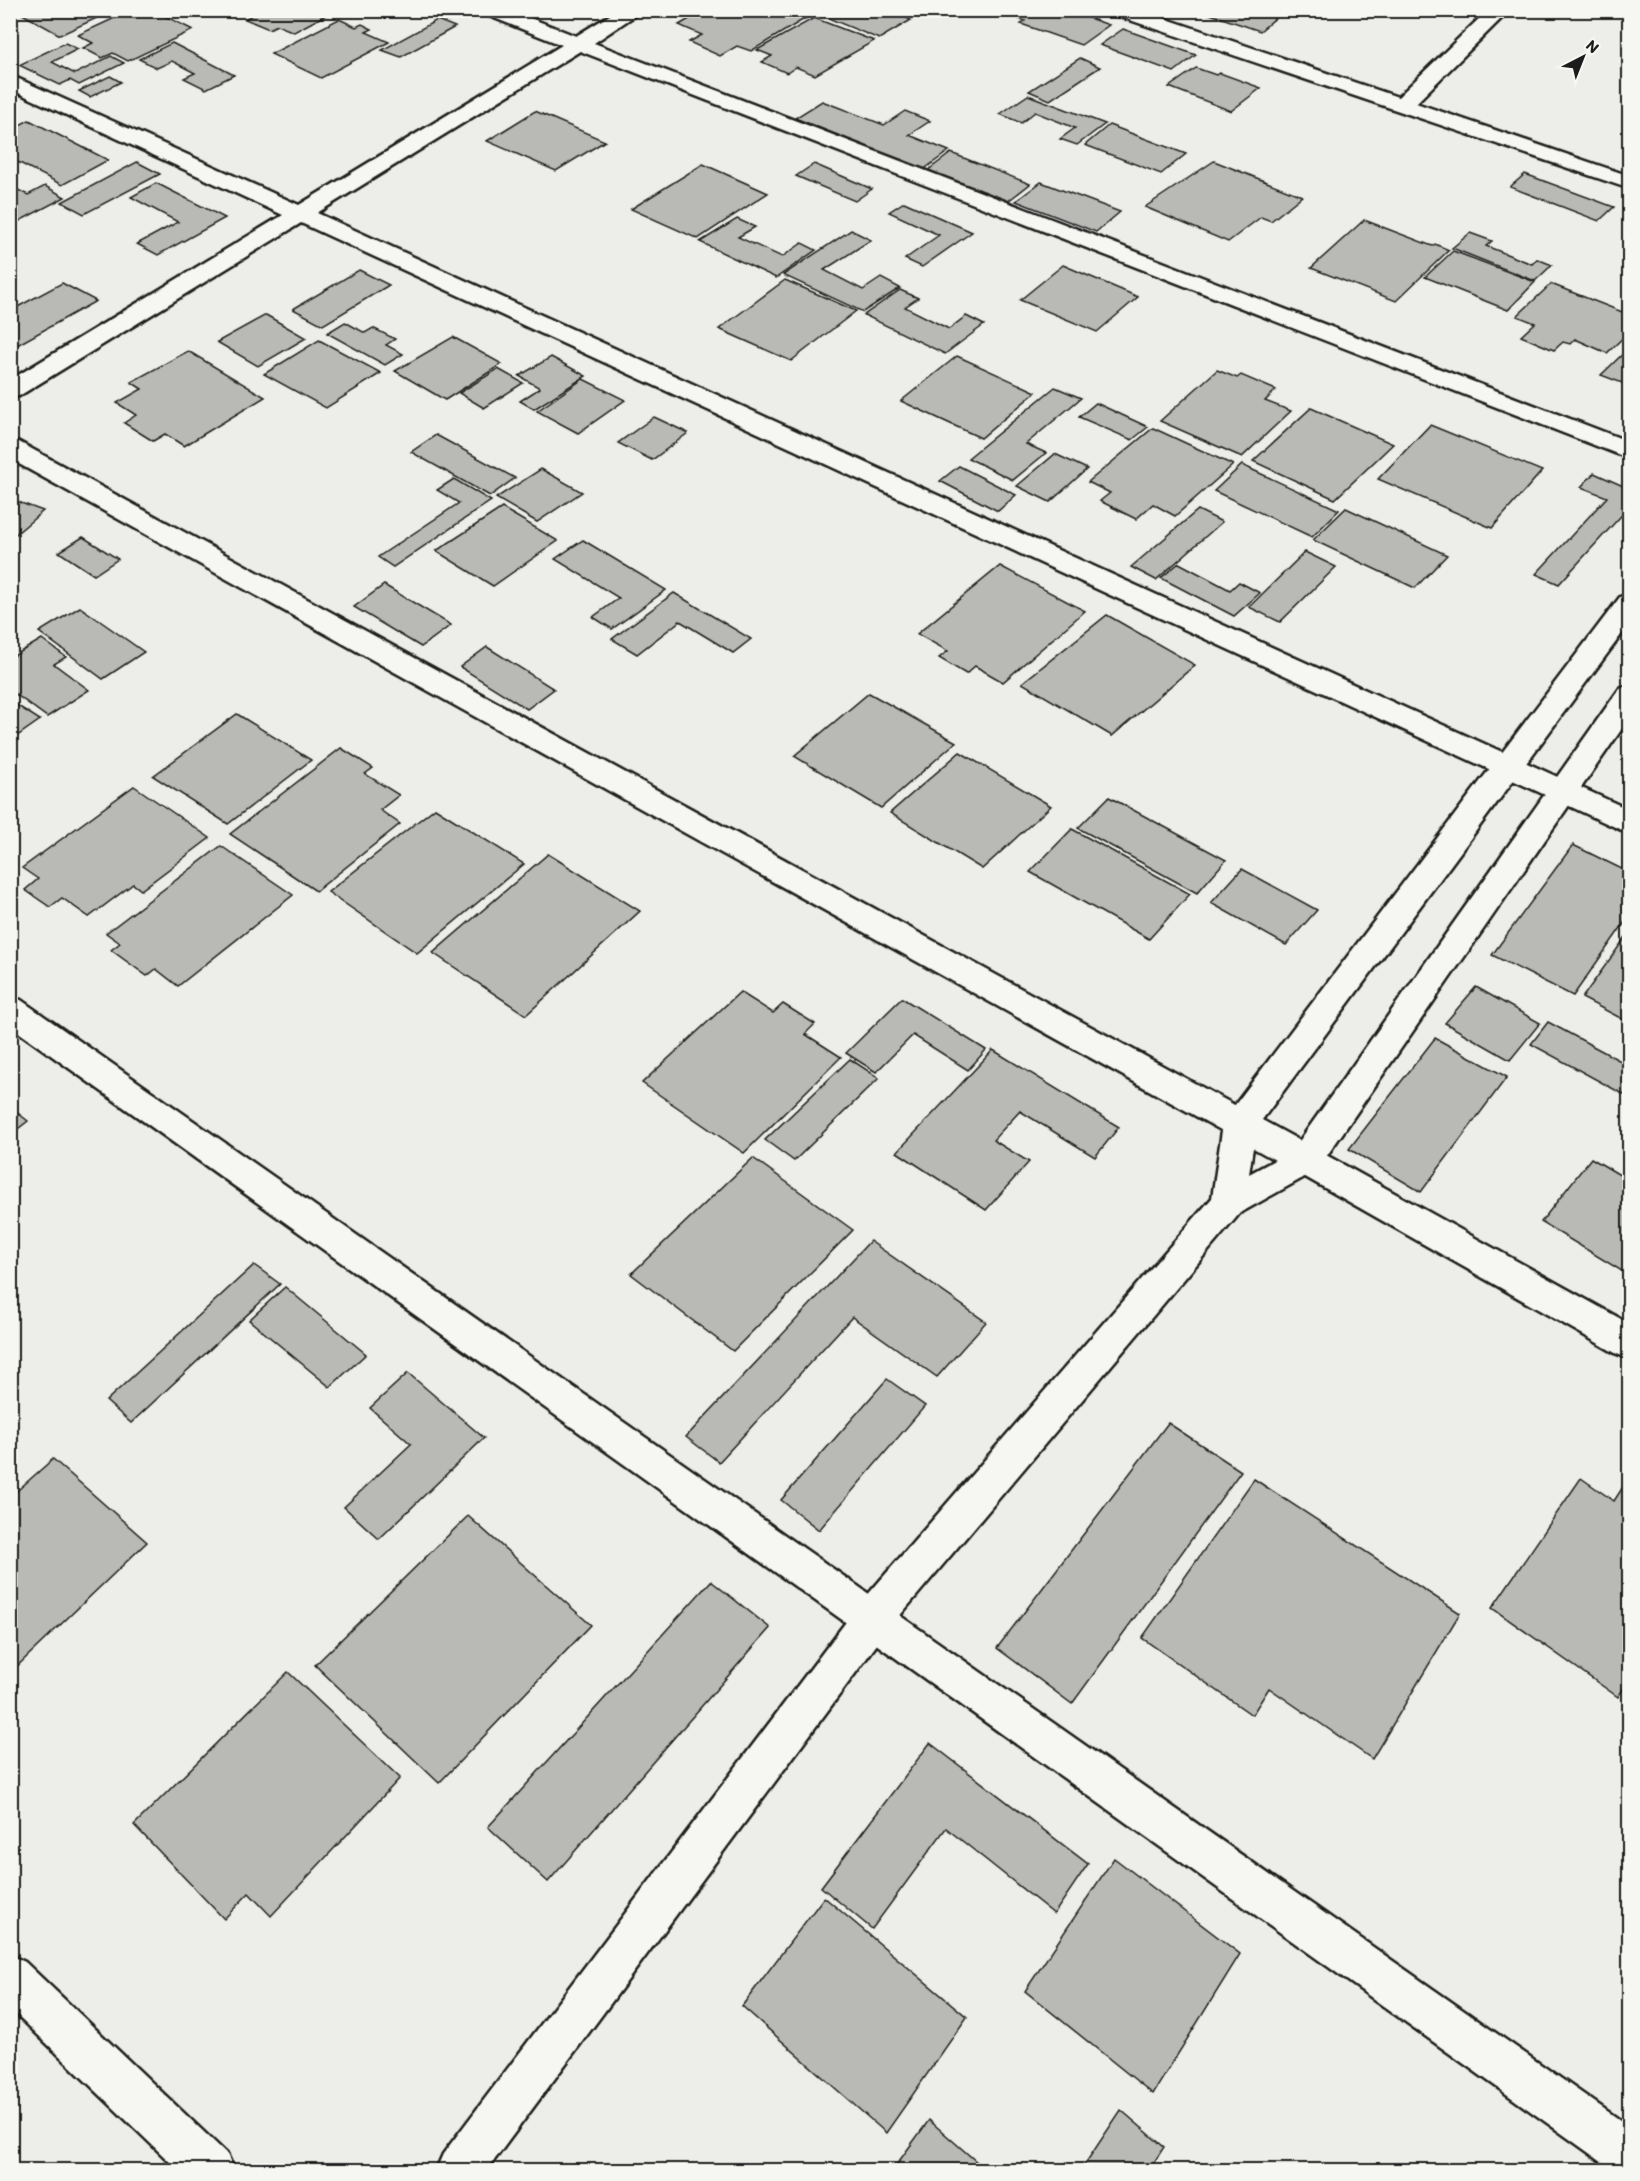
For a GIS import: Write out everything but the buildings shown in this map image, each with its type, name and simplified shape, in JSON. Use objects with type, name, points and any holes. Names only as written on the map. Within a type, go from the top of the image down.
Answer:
[{"type":"street","points":[[491,10],[1629,451]]},
{"type":"street","points":[[10,390],[633,10]]},
{"type":"street","points":[[1119,10],[1629,183]]},
{"type":"street","points":[[1401,106],[1500,10]]},
{"type":"street","points":[[10,81],[1629,824]]},
{"type":"street","points":[[10,448],[1240,1124],[1629,1343]]},
{"type":"street","points":[[1228,1203],[1240,1124],[1629,603]]},
{"type":"street","points":[[459,2170],[872,1619],[1228,1203],[1305,1160],[1629,695]]},
{"type":"street","points":[[10,1009],[1629,2155]]},
{"type":"street","points":[[10,1977],[211,2170]]}]
